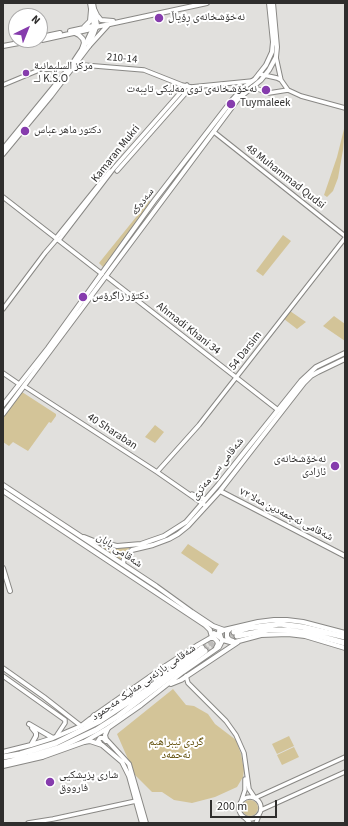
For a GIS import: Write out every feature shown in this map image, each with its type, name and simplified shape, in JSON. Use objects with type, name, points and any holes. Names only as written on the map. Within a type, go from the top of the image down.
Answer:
[{"type":"highway","points":[[236,634],[248,628],[280,624],[303,627],[345,637]]},
{"type":"highway","points":[[268,630],[273,633]]},
{"type":"highway","points":[[236,634],[268,630],[297,631],[345,643]]},
{"type":"highway","name":"شەقامی بازنەیی مەلیک مەحمود","points":[[3,757],[36,750],[56,743],[113,713],[170,672],[204,650],[150,693],[96,730],[58,748],[28,757],[3,762]]},
{"type":"highway","points":[[141,705],[150,693]]},
{"type":"highway","points":[[82,728],[94,716]]},
{"type":"highway","points":[[28,757],[42,758]]},
{"type":"main road","points":[[89,46],[95,27],[90,3]]},
{"type":"main road","points":[[84,28],[90,21],[93,3]]},
{"type":"main road","points":[[48,37],[74,32],[195,3]]},
{"type":"main road","points":[[92,10],[101,20],[111,22],[207,3]]},
{"type":"main road","name":"سەدەکە","points":[[3,414],[22,385],[238,92],[252,81],[266,65],[272,52],[272,27],[269,3]]},
{"type":"main road","points":[[266,75],[276,57],[278,47],[273,3]]},
{"type":"main road","points":[[3,154],[89,46],[111,22]]},
{"type":"main road","points":[[48,36],[95,27]]},
{"type":"main road","points":[[3,149],[70,66],[95,27]]},
{"type":"main road","points":[[74,32],[80,35],[83,40],[82,49]]},
{"type":"main road","name":"سەدەکە","points":[[174,180],[214,132],[238,99],[266,75]]},
{"type":"main road","name":"شەقامی سی مەتری","points":[[123,564],[124,558],[132,550],[153,543],[172,532],[186,522],[220,491],[304,383],[323,366],[345,353]]},
{"type":"main road","name":"شەقامی سی مەتری","points":[[204,505],[206,499],[301,381],[313,370],[345,358]]},
{"type":"main road","name":"سەدەکە","points":[[3,405],[22,385]]},
{"type":"main road","name":"شەقامی بابان","points":[[3,485],[82,536],[150,582],[154,588],[213,626],[216,634]]},
{"type":"main road","points":[[3,491],[147,586],[154,588],[222,640],[230,642],[236,634]]},
{"type":"main road","name":"شەقامی نەجمەدین مەلا ٧٢","points":[[220,491],[345,556]]},
{"type":"main road","points":[[33,511],[36,510],[36,507]]},
{"type":"main road","points":[[42,517],[41,514],[44,512]]},
{"type":"main road","name":"شەقامی سی مەتری","points":[[82,536],[94,541],[117,546],[153,543]]},
{"type":"main road","points":[[3,568],[10,591]]},
{"type":"main road","points":[[147,586],[150,582]]},
{"type":"main road","points":[[168,685],[181,680],[236,634],[258,622],[287,620],[303,622],[345,633]]},
{"type":"main road","points":[[94,716],[172,661],[216,634],[261,635],[273,633],[304,636],[345,648]]},
{"type":"main road","points":[[215,650],[218,644],[214,638],[216,634]]},
{"type":"main road","points":[[3,766],[42,758],[84,742],[108,728],[141,705],[215,650],[221,645],[222,640]]},
{"type":"main road","points":[[114,708],[160,674],[172,661]]},
{"type":"main road","points":[[160,674],[170,672]]},
{"type":"main road","points":[[31,745],[36,735],[35,730],[29,724],[55,736]]},
{"type":"main road","points":[[3,752],[31,745],[82,728]]},
{"type":"main road","points":[[108,728],[105,735],[107,744],[128,764],[146,823]]},
{"type":"main road","points":[[100,738],[103,738],[126,765],[138,798],[142,822],[125,766],[116,756],[98,741],[100,738]]},
{"type":"main road","points":[[84,742],[90,741],[102,745]]},
{"type":"street","points":[[276,57],[281,80],[288,90]]},
{"type":"street","name":"210-14","points":[[78,61],[82,65],[144,70],[182,85],[187,85]]},
{"type":"street","points":[[3,85],[39,70],[70,66]]},
{"type":"street","points":[[259,74],[281,80]]},
{"type":"street","points":[[187,85],[191,87],[252,81]]},
{"type":"street","name":"Kamaran Mukri","points":[[158,121],[187,85]]},
{"type":"street","name":"Kamaran Mukri","points":[[3,309],[86,202],[158,121],[191,87]]},
{"type":"street","points":[[252,87],[269,93],[288,90],[318,101],[345,108]]},
{"type":"street","name":"48 Muhammad Qudsi","points":[[214,132],[345,237]]},
{"type":"street","name":"Ahmadi Khani 34","points":[[3,197],[278,410]]},
{"type":"street","name":"54 Darsim","points":[[157,472],[199,425],[345,237]]},
{"type":"street","name":"40 Sharaban","points":[[3,373],[157,472],[204,505]]},
{"type":"street","name":"40 Sharaban","points":[[190,494],[206,499]]},
{"type":"street","points":[[3,668],[49,701],[82,728]]},
{"type":"street","points":[[3,676],[65,720],[65,723],[55,736]]},
{"type":"street","points":[[186,676],[188,684],[226,721],[238,738],[244,752],[249,789],[260,803],[260,812],[256,823]]},
{"type":"street","points":[[181,680],[223,720],[232,731],[238,743],[243,758],[245,781],[245,790],[240,811],[250,823]]},
{"type":"street","points":[[241,802],[246,798],[255,798],[345,758]]},
{"type":"street","points":[[244,817],[252,818],[260,812],[345,772]]},
{"type":"street","points":[[28,823],[136,801]]},
{"type":"green space","points":[[345,125],[343,150],[338,178],[333,191],[327,197],[324,195],[337,157]]},
{"type":"green space","points":[[149,201],[152,202],[103,267],[99,263]]},
{"type":"green space","points":[[283,235],[291,241],[263,276],[256,271]]},
{"type":"green space","points":[[290,311],[306,322],[297,329],[284,319]]},
{"type":"green space","points":[[334,316],[345,324],[345,341],[323,326]]},
{"type":"green space","points":[[22,392],[56,414],[51,423],[49,422],[28,451],[13,442],[9,446],[3,442],[3,417]]},
{"type":"green space","points":[[155,425],[164,432],[155,443],[145,437]]},
{"type":"green space","points":[[92,544],[111,547],[129,547],[129,549],[123,554],[120,562]]},
{"type":"green space","points":[[188,544],[219,564],[212,574],[181,553]]},
{"type":"green space","name":"گردی ئیبراھیم ئەحمەد","points":[[173,689],[186,705],[194,706],[208,714],[215,724],[236,740],[241,754],[244,770],[243,777],[237,787],[215,797],[192,803],[174,800],[162,792],[152,792],[135,775],[117,734]]},
{"type":"green space","points":[[289,736],[294,746],[277,754],[272,744]]},
{"type":"green space","points":[[294,747],[299,757],[282,765],[277,755]]},
{"type":"green space","points":[[250,800],[256,802],[258,808],[256,814],[250,816],[244,814],[242,808],[244,802]]},
{"type":"tunnel","points":[[202,648],[219,638],[234,632]]},
{"type":"tunnel","points":[[205,651],[223,641],[237,636]]},
{"type":"tunnel","points":[[100,728],[105,716],[115,708]]},
{"type":"tunnel","points":[[99,735],[101,740],[108,746]]},
{"type":"place","name":"نەخۆشخانەی ڕۆیاڵ","points":[[159,18]]},
{"type":"place","name":"مرکز السلیمانیة لــ K.S.O","points":[[26,73]]},
{"type":"place","name":"نەخۆشخانەی توی مەلیكی تایبەت","points":[[266,90]]},
{"type":"place","name":"Tuymaleek","points":[[231,104]]},
{"type":"place","name":"دكتور ماهر عباس","points":[[25,131]]},
{"type":"place","name":"دکتۆر زاگرۆس","points":[[83,297]]},
{"type":"place","name":"نەخۆشخانەی ئازادی","points":[[335,466]]},
{"type":"place","name":"شاری پزیشکیی فارووق","points":[[50,782]]}]
